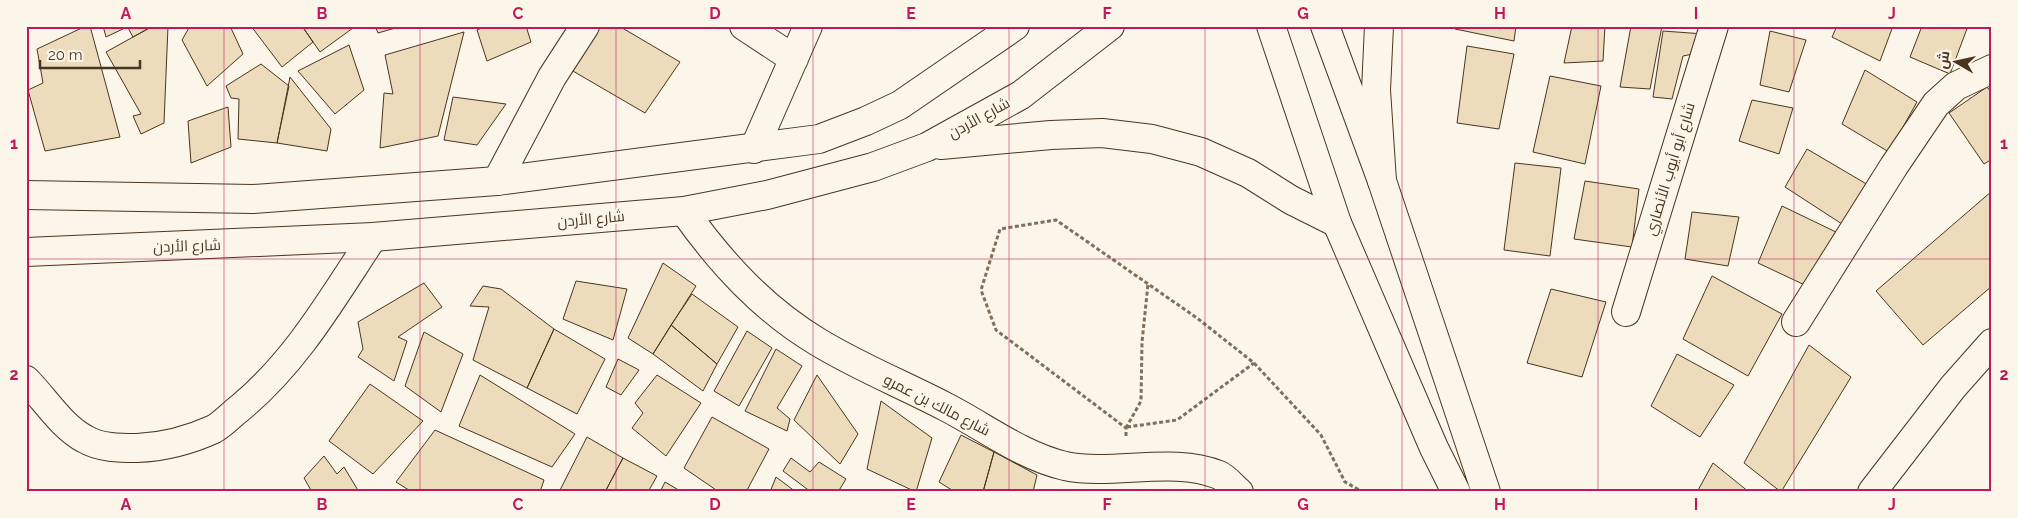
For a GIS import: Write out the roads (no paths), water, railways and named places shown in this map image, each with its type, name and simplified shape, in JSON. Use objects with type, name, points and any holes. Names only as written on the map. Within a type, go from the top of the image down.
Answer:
[{"type":"main road","points":[[497,181],[552,77],[586,26]]},
{"type":"main road","points":[[744,26],[794,60]]},
{"type":"main road","points":[[754,149],[808,26]]},
{"type":"main road","points":[[26,195],[253,199],[497,181],[754,149],[819,139],[866,121],[900,104],[1015,26]]},
{"type":"main road","name":"شارع الأردن","points":[[26,252],[373,237],[684,212],[767,195],[873,167],[927,147],[1021,96],[1110,26]]},
{"type":"main road","points":[[1271,26],[1337,222],[1434,448],[1456,492]]},
{"type":"main road","points":[[1325,26],[1382,181],[1486,492]]},
{"type":"main road","points":[[1379,26],[1376,90],[1382,181]]},
{"type":"main road","name":"شارع أبو أيوب الأنصاري","points":[[1626,312],[1714,26]]},
{"type":"main road","points":[[1796,322],[1894,166],[1936,104],[1956,86],[1992,69]]},
{"type":"main road","points":[[927,147],[1051,135],[1102,133],[1152,139],[1201,152],[1248,173],[1291,200],[1337,222]]},
{"type":"main road","name":"شارع مالك بن عمرو","points":[[684,212],[711,250],[748,288],[817,342],[900,386],[945,406],[1032,455],[1066,466],[1127,469],[1182,467],[1220,475],[1239,492]]},
{"type":"main road","points":[[26,380],[66,426],[86,440],[104,446],[150,448],[181,441],[215,428],[256,395],[304,342],[373,237]]},
{"type":"main road","points":[[1872,492],[1953,387],[1992,343]]}]
